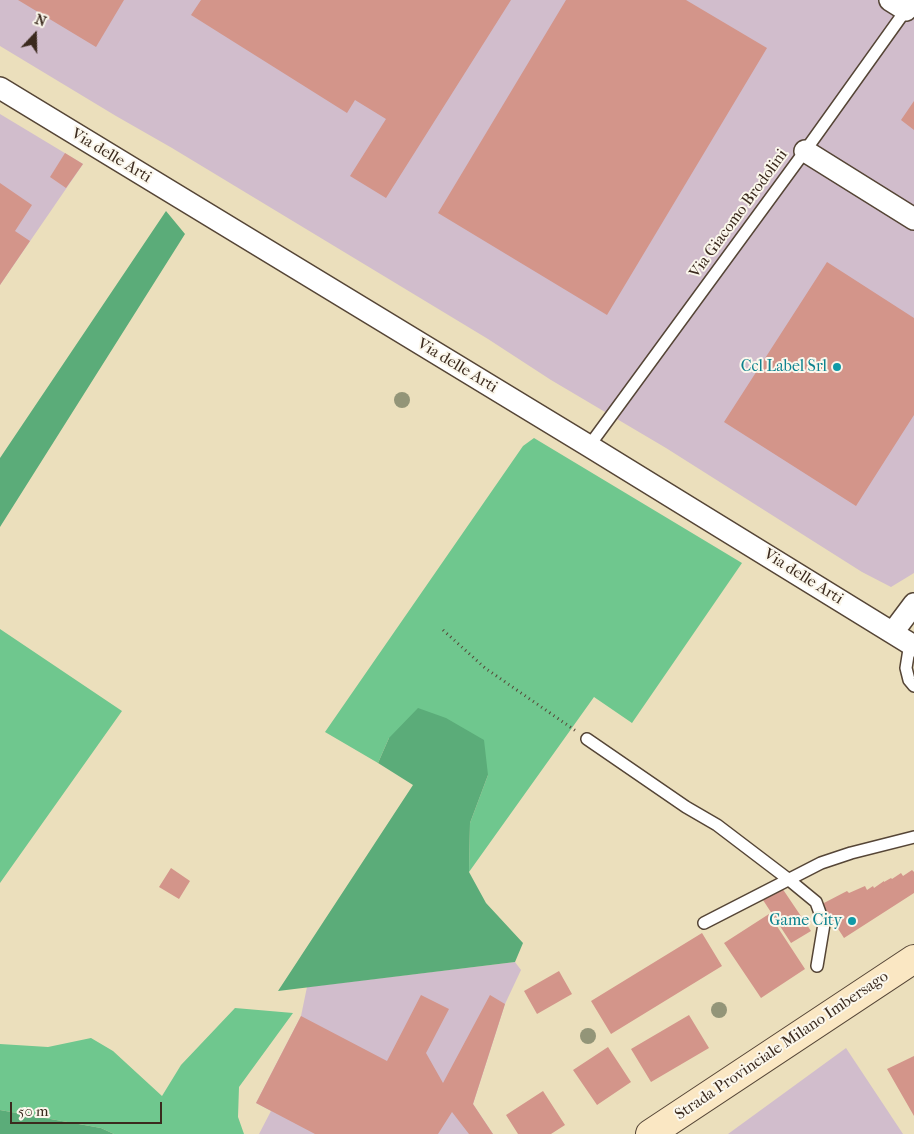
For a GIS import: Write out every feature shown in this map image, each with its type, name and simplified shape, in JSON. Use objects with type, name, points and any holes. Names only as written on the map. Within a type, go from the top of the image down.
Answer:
[{"type":"main road","name":"Strada Provinciale Milano Imbersago","points":[[650,1134],[914,959]]},
{"type":"street","name":"Via delle Arti","points":[[0,88],[906,640]]},
{"type":"street","points":[[805,151],[914,219]]},
{"type":"street","points":[[906,640],[914,604]]},
{"type":"lane","name":"Via Giacomo Brodolini","points":[[589,446],[805,151],[903,3]]},
{"type":"lane","points":[[906,640],[906,668],[909,680],[914,686]]},
{"type":"lane","points":[[587,739],[678,802],[717,825],[816,902],[823,918],[824,930],[817,966]]},
{"type":"lane","points":[[704,923],[821,863],[851,853],[914,838]]},
{"type":"path","points":[[443,630],[485,668],[587,739]]},
{"type":"shaded area","points":[[0,0],[914,0],[914,573],[891,587],[862,572],[666,448],[551,380],[488,339],[0,46]]},
{"type":"shaded area","points":[[0,114],[83,164],[0,285]]},
{"type":"shaded area","points":[[515,962],[521,970],[505,1004],[473,1104],[493,1134],[259,1134],[271,1111],[256,1103],[301,1016],[307,987]]},
{"type":"shaded area","points":[[846,1048],[903,1134],[728,1134]]},
{"type":"green space","points":[[166,211],[185,234],[0,527],[0,458]]},
{"type":"green space","points":[[534,438],[742,563],[632,723],[594,697],[469,872],[470,823],[488,775],[389,738],[378,763],[325,732],[523,446]]},
{"type":"green space","points":[[0,629],[122,711],[0,883]]},
{"type":"green space","points":[[418,708],[446,718],[484,740],[488,775],[470,823],[469,872],[486,903],[523,943],[515,962],[278,991],[413,785],[378,763],[389,738]]},
{"type":"green space","points":[[235,1008],[293,1013],[239,1087],[238,1117],[244,1134],[114,1134],[101,1128],[0,1110],[0,1044],[48,1047],[91,1038],[113,1051],[162,1096],[181,1065]]},
{"type":"green space","points":[[0,1110],[101,1128],[114,1134],[0,1134]]},
{"type":"building","points":[[18,0],[124,0],[96,47]]},
{"type":"building","points":[[201,0],[511,0],[386,198],[350,176],[386,119],[355,100],[347,113],[191,15]]},
{"type":"building","points":[[566,0],[686,0],[767,48],[607,315],[438,213]]},
{"type":"building","points":[[914,101],[914,130],[901,120]]},
{"type":"building","points":[[65,153],[83,164],[66,188],[50,177]]},
{"type":"building","points":[[0,183],[32,205],[15,231],[30,241],[0,285]]},
{"type":"building","name":"Ccl Label Srl","points":[[827,262],[914,318],[914,415],[856,506],[724,422]]},
{"type":"building","points":[[171,868],[190,881],[179,899],[159,887]]},
{"type":"building","name":"Game City","points":[[912,870],[914,872],[914,893],[844,938],[822,904],[847,891],[849,893],[865,886],[867,890],[873,886],[874,888],[884,881],[892,879],[901,873],[903,876]]},
{"type":"building","points":[[782,888],[811,931],[791,943],[763,900]]},
{"type":"building","points":[[769,914],[805,969],[761,998],[724,943]]},
{"type":"building","points":[[702,933],[722,966],[611,1034],[591,1001]]},
{"type":"building","points":[[559,971],[572,994],[537,1014],[524,991]]},
{"type":"building","points":[[421,995],[449,1009],[426,1053],[443,1083],[490,995],[505,1004],[473,1104],[493,1134],[469,1134],[452,1112],[438,1134],[315,1134],[256,1103],[301,1016],[387,1061]]},
{"type":"building","points":[[689,1015],[709,1048],[651,1082],[631,1049]]},
{"type":"building","points":[[608,1047],[631,1082],[597,1105],[573,1070]]},
{"type":"building","points":[[914,1056],[914,1116],[887,1069]]},
{"type":"building","points":[[543,1091],[565,1125],[551,1134],[518,1134],[506,1115]]},
{"type":"place","name":"Ccl Label Srl","points":[[837,367]]},
{"type":"place","name":"Game City","points":[[852,921]]}]
